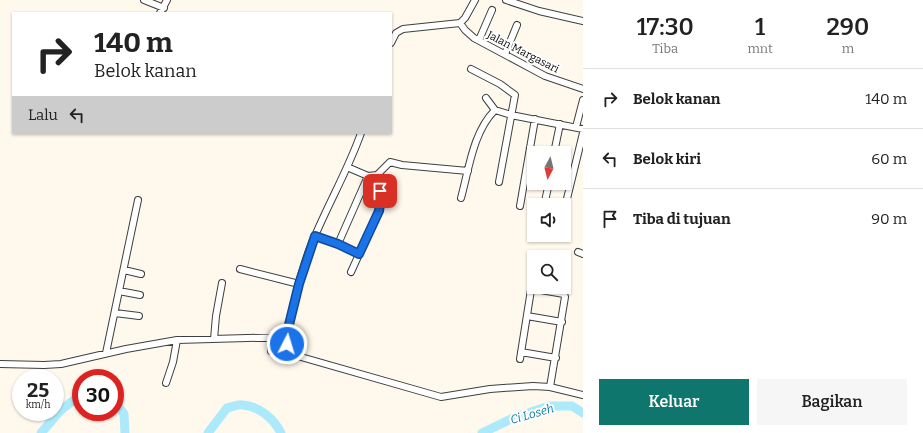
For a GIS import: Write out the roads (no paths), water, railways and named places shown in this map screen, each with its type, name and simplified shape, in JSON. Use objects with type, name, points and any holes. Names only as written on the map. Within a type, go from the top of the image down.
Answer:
[{"type":"street","points":[[144,0],[160,8],[167,0]]},
{"type":"street","points":[[392,41],[398,31],[408,28],[460,23],[465,18],[475,0]]},
{"type":"street","points":[[506,0],[539,11],[583,21]]},
{"type":"street","points":[[479,40],[492,10]]},
{"type":"street","name":"Jalan Margasari","points":[[460,23],[469,34],[545,76],[583,89]]},
{"type":"street","points":[[505,54],[517,25]]},
{"type":"street","points":[[392,28],[398,31]]},
{"type":"street","points":[[471,69],[500,84],[516,97],[511,115],[500,182]]},
{"type":"street","points":[[486,98],[495,110],[511,115],[583,129]]},
{"type":"street","points":[[576,128],[583,100]]},
{"type":"street","points":[[461,198],[474,147],[480,133],[495,110]]},
{"type":"street","points":[[520,206],[535,119]]},
{"type":"street","points":[[555,146],[560,124]]},
{"type":"street","points":[[567,198],[583,133]]},
{"type":"street","points":[[361,134],[347,167],[328,204],[315,236],[299,284],[286,337],[288,347],[293,353],[298,356],[441,397],[484,390],[517,387],[550,387],[583,395]]},
{"type":"street","points":[[347,167],[368,176],[376,175],[390,162],[468,171]]},
{"type":"street","points":[[351,272],[380,208],[380,191],[376,175]]},
{"type":"street","points":[[338,244],[368,176]]},
{"type":"street","points":[[106,354],[138,200]]},
{"type":"street","points":[[315,236],[338,244],[359,254]]},
{"type":"street","points":[[240,269],[299,284]]},
{"type":"street","points":[[124,270],[141,274]]},
{"type":"street","points":[[214,339],[216,316],[222,283]]},
{"type":"street","points":[[550,387],[556,358],[565,298],[564,295],[536,289],[532,290],[530,292],[521,356],[556,358]]},
{"type":"street","points":[[119,291],[140,295]]},
{"type":"street","points":[[115,313],[139,316]]},
{"type":"street","points":[[527,316],[562,322]]},
{"type":"street","points":[[271,351],[272,337]]},
{"type":"street","points":[[0,364],[61,364],[177,340],[286,337]]},
{"type":"street","points":[[166,383],[173,362],[177,340]]},
{"type":"waterway","name":"Ci Loseh","points":[[41,433],[60,411],[72,401]]},
{"type":"waterway","name":"Ci Loseh","points":[[208,433],[227,408],[237,405],[249,406],[265,414],[270,418],[281,433]]},
{"type":"waterway","name":"Ci Loseh","points":[[482,433],[513,418],[549,406],[572,406],[583,413]]},
{"type":"waterway","name":"Ci Loseh","points":[[124,414],[125,433]]}]
